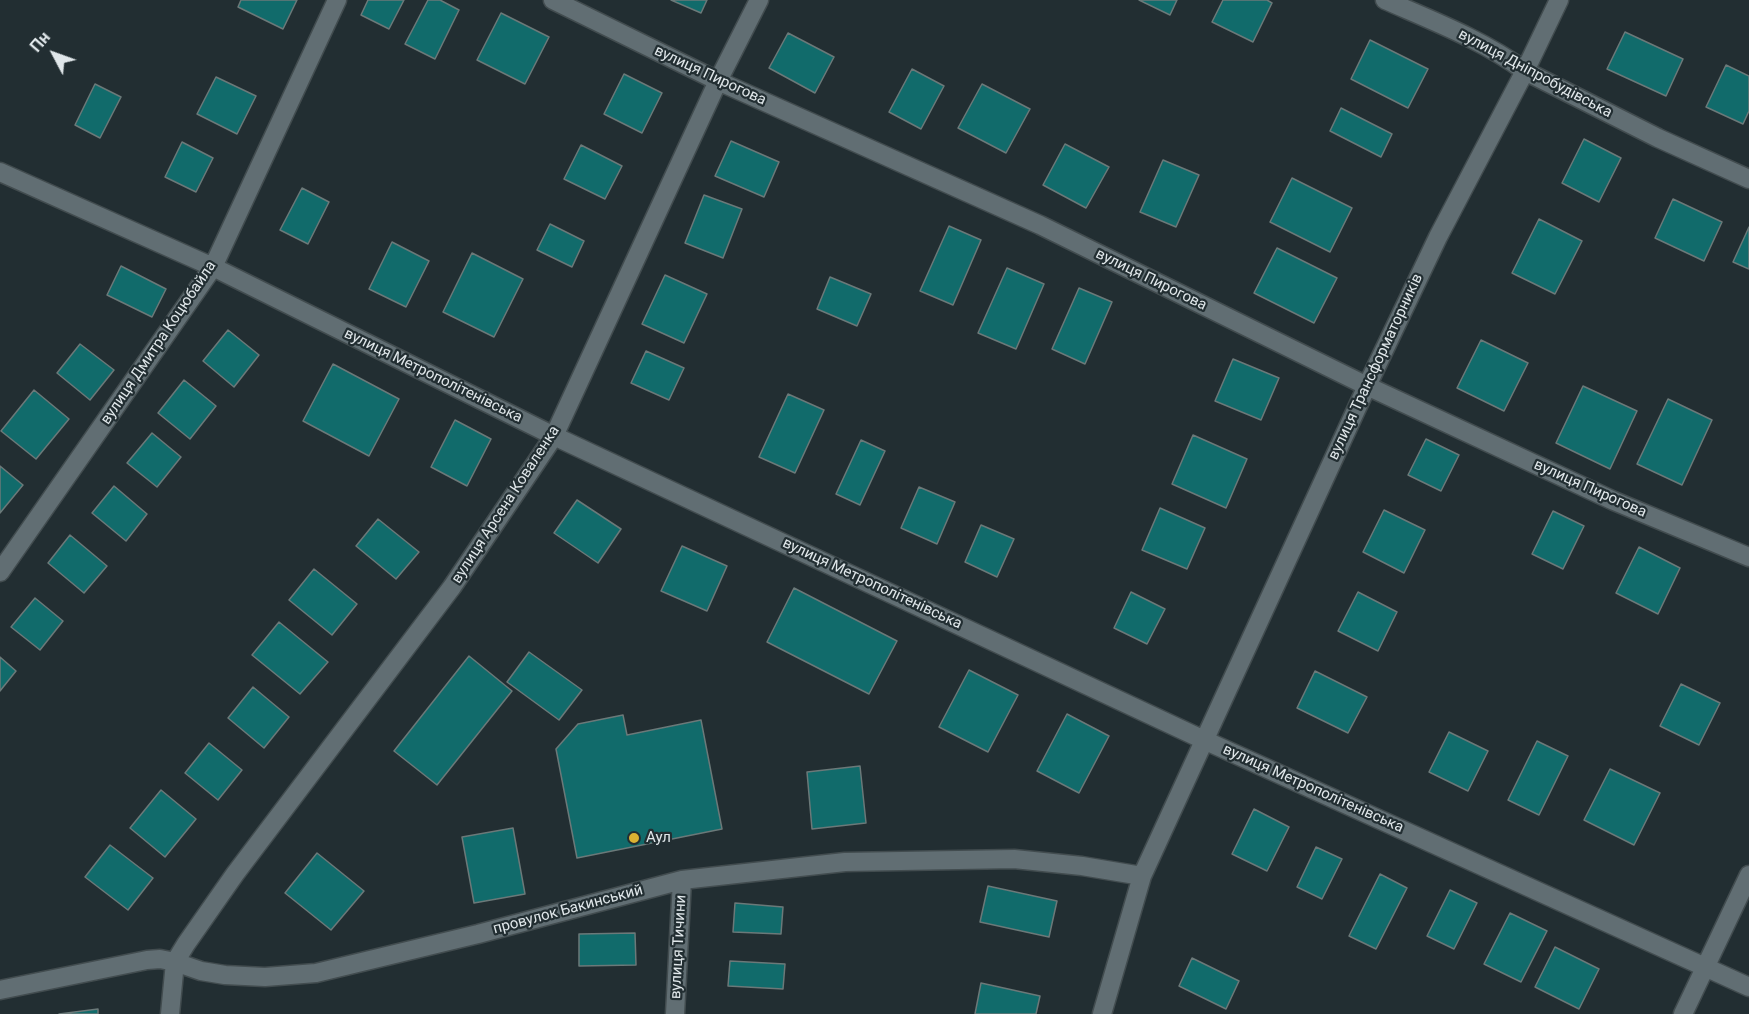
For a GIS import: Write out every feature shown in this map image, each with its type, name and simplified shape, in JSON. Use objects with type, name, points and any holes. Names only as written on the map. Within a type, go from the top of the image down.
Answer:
[{"type":"street","name":"вулиця Дмитра Коцюбайла","points":[[0,572],[213,267],[337,0]]},
{"type":"street","name":"вулиця Пирогова","points":[[554,0],[718,81],[1040,225],[1367,386],[1614,501],[1749,557]]},
{"type":"street","name":"вулиця Арсена Коваленка","points":[[175,962],[235,874],[452,587],[554,436],[718,81],[759,0]]},
{"type":"street","name":"вулиця Дніпробудівська","points":[[1385,0],[1469,37],[1506,57],[1525,71],[1658,138],[1749,179]]},
{"type":"street","name":"вулиця Трансформаторників","points":[[1102,1014],[1143,876],[1204,740],[1438,237],[1525,71],[1558,0]]},
{"type":"street","name":"вулиця Метрополітенівська","points":[[0,172],[213,267],[554,436],[1204,740],[1749,987]]},
{"type":"street","name":"провулок Бакинський","points":[[0,990],[160,959],[201,971],[225,975],[265,977],[316,973],[478,934],[682,880],[845,862],[1014,858],[1143,876]]},
{"type":"street","points":[[1683,1014],[1749,875]]},
{"type":"street","name":"вулиця Тичини","points":[[675,1014],[682,880]]},
{"type":"street","points":[[170,1014],[175,962]]},
{"type":"building","points":[[241,0],[297,0],[283,29],[238,7]]},
{"type":"building","points":[[368,0],[404,0],[389,29],[361,15]]},
{"type":"building","points":[[428,0],[440,0],[459,10],[435,59],[405,44]]},
{"type":"building","points":[[671,0],[707,0],[701,13]]},
{"type":"building","points":[[1139,0],[1177,0],[1170,15]]},
{"type":"building","points":[[1223,0],[1267,0],[1272,3],[1253,42],[1212,22]]},
{"type":"building","points":[[501,13],[549,37],[525,84],[477,60]]},
{"type":"building","points":[[1625,32],[1683,59],[1666,96],[1607,69]]},
{"type":"building","points":[[788,33],[834,57],[815,93],[769,68]]},
{"type":"building","points":[[1370,40],[1428,69],[1408,108],[1351,79]]},
{"type":"building","points":[[1726,65],[1749,76],[1749,111],[1743,124],[1706,107]]},
{"type":"building","points":[[912,69],[944,86],[921,129],[889,112]]},
{"type":"building","points":[[624,74],[662,93],[642,133],[604,114]]},
{"type":"building","points":[[216,77],[256,96],[237,134],[197,114]]},
{"type":"building","points":[[95,84],[121,97],[100,138],[75,125]]},
{"type":"building","points":[[982,84],[1030,109],[1006,153],[958,128]]},
{"type":"building","points":[[1341,108],[1392,134],[1381,157],[1330,131]]},
{"type":"building","points":[[1584,139],[1621,158],[1599,202],[1562,183]]},
{"type":"building","points":[[731,141],[779,162],[764,197],[715,176]]},
{"type":"building","points":[[182,142],[213,158],[196,192],[165,177]]},
{"type":"building","points":[[1065,144],[1109,167],[1086,208],[1043,185]]},
{"type":"building","points":[[581,145],[622,166],[605,199],[564,179]]},
{"type":"building","points":[[1163,160],[1199,175],[1176,227],[1140,212]]},
{"type":"building","points":[[1292,178],[1352,208],[1330,252],[1270,222]]},
{"type":"building","points":[[302,188],[329,202],[308,244],[280,230]]},
{"type":"building","points":[[704,195],[742,209],[723,258],[685,243]]},
{"type":"building","points":[[1673,199],[1722,222],[1704,261],[1655,238]]},
{"type":"building","points":[[1539,219],[1582,241],[1555,294],[1512,273]]},
{"type":"building","points":[[550,224],[584,241],[572,267],[537,250]]},
{"type":"building","points":[[949,226],[981,240],[953,305],[920,291]]},
{"type":"building","points":[[1749,227],[1749,269],[1733,262]]},
{"type":"building","points":[[392,242],[429,261],[406,307],[369,289]]},
{"type":"building","points":[[1277,248],[1337,278],[1314,323],[1254,293]]},
{"type":"building","points":[[472,253],[523,279],[494,337],[443,312]]},
{"type":"building","points":[[121,266],[166,289],[152,317],[107,295]]},
{"type":"building","points":[[1007,268],[1044,284],[1016,349],[978,333]]},
{"type":"building","points":[[665,275],[707,294],[684,343],[642,324]]},
{"type":"building","points":[[830,277],[871,294],[857,326],[817,309]]},
{"type":"building","points":[[1079,288],[1112,302],[1085,364],[1052,349]]},
{"type":"building","points":[[228,330],[259,355],[234,387],[203,361]]},
{"type":"building","points":[[1481,340],[1528,363],[1504,411],[1457,388]]},
{"type":"building","points":[[80,344],[114,370],[90,400],[57,373]]},
{"type":"building","points":[[646,351],[684,368],[669,400],[631,383]]},
{"type":"building","points":[[1233,359],[1279,378],[1261,420],[1215,401]]},
{"type":"building","points":[[333,364],[399,399],[369,456],[303,421]]},
{"type":"building","points":[[184,380],[216,406],[190,439],[158,413]]},
{"type":"building","points":[[1583,386],[1637,411],[1610,469],[1556,443]]},
{"type":"building","points":[[34,390],[69,419],[36,459],[1,431]]},
{"type":"building","points":[[788,394],[824,410],[795,473],[759,457]]},
{"type":"building","points":[[1668,399],[1712,420],[1682,485],[1637,464]]},
{"type":"building","points":[[455,420],[491,439],[467,486],[431,467]]},
{"type":"building","points":[[152,433],[181,457],[157,487],[127,463]]},
{"type":"building","points":[[1193,435],[1247,459],[1226,508],[1172,484]]},
{"type":"building","points":[[1426,439],[1459,455],[1441,491],[1408,475]]},
{"type":"building","points":[[861,440],[885,451],[860,505],[836,494]]},
{"type":"building","points":[[0,466],[23,485],[0,513]]},
{"type":"building","points":[[114,486],[147,514],[126,541],[92,513]]},
{"type":"building","points":[[919,487],[955,502],[937,544],[901,528]]},
{"type":"building","points":[[577,500],[621,529],[598,563],[554,533]]},
{"type":"building","points":[[1160,508],[1205,528],[1187,569],[1142,550]]},
{"type":"building","points":[[1384,510],[1425,530],[1404,573],[1363,552]]},
{"type":"building","points":[[1553,511],[1584,526],[1563,569],[1532,554]]},
{"type":"building","points":[[378,519],[419,552],[396,579],[356,546]]},
{"type":"building","points":[[981,525],[1014,539],[997,577],[965,562]]},
{"type":"building","points":[[70,535],[107,566],[84,593],[48,563]]},
{"type":"building","points":[[682,546],[727,566],[707,611],[661,591]]},
{"type":"building","points":[[1639,547],[1680,568],[1658,614],[1616,593]]},
{"type":"building","points":[[314,569],[357,604],[332,635],[289,600]]},
{"type":"building","points":[[794,588],[897,641],[869,694],[767,642]]},
{"type":"building","points":[[1131,592],[1165,609],[1147,644],[1114,628]]},
{"type":"building","points":[[1358,592],[1397,612],[1378,651],[1338,631]]},
{"type":"building","points":[[35,598],[63,621],[40,650],[11,627]]},
{"type":"building","points":[[279,622],[328,662],[300,694],[252,655]]},
{"type":"building","points":[[529,652],[582,690],[559,720],[507,682]]},
{"type":"building","points":[[469,656],[512,691],[437,785],[394,751]]},
{"type":"building","points":[[0,657],[16,671],[0,691]]},
{"type":"building","points":[[969,670],[1018,695],[988,752],[939,727]]},
{"type":"building","points":[[1315,671],[1367,697],[1348,733],[1297,708]]},
{"type":"building","points":[[1681,684],[1720,703],[1699,745],[1660,726]]},
{"type":"building","points":[[253,687],[289,717],[264,748],[228,718]]},
{"type":"building","points":[[1067,714],[1109,736],[1079,793],[1037,771]]},
{"type":"building","points":[[623,715],[627,735],[701,720],[722,829],[577,858],[556,749],[578,724]]},
{"type":"building","points":[[1449,732],[1488,751],[1468,791],[1429,772]]},
{"type":"building","points":[[1537,741],[1568,756],[1539,815],[1508,800]]},
{"type":"building","points":[[209,743],[242,770],[218,800],[185,773]]},
{"type":"building","points":[[860,766],[866,823],[812,829],[807,772]]},
{"type":"building","points":[[1610,769],[1660,793],[1634,845],[1584,820]]},
{"type":"building","points":[[161,790],[196,819],[165,857],[130,828]]},
{"type":"building","points":[[1254,809],[1289,827],[1267,871],[1232,854]]},
{"type":"building","points":[[513,828],[525,894],[474,903],[462,837]]},
{"type":"building","points":[[110,845],[153,878],[128,910],[85,877]]},
{"type":"building","points":[[1316,847],[1342,859],[1322,899],[1297,887]]},
{"type":"building","points":[[317,853],[364,891],[331,930],[285,893]]},
{"type":"building","points":[[1380,874],[1407,888],[1376,949],[1349,936]]},
{"type":"building","points":[[988,886],[1057,901],[1049,937],[980,922]]},
{"type":"building","points":[[1450,890],[1477,903],[1454,949],[1427,936]]},
{"type":"building","points":[[735,903],[783,907],[781,934],[733,932]]},
{"type":"building","points":[[1510,913],[1547,931],[1521,982],[1484,964]]},
{"type":"building","points":[[635,933],[636,965],[579,966],[579,934]]},
{"type":"building","points":[[1555,947],[1599,969],[1579,1009],[1535,987]]},
{"type":"building","points":[[1192,958],[1239,981],[1226,1009],[1179,986]]},
{"type":"building","points":[[730,961],[785,964],[783,989],[728,986]]},
{"type":"building","points":[[981,983],[1040,996],[1036,1014],[975,1014]]},
{"type":"building","points":[[98,1009],[98,1014],[59,1014]]},
{"type":"place","name":"Аул","points":[[634,838]]}]
